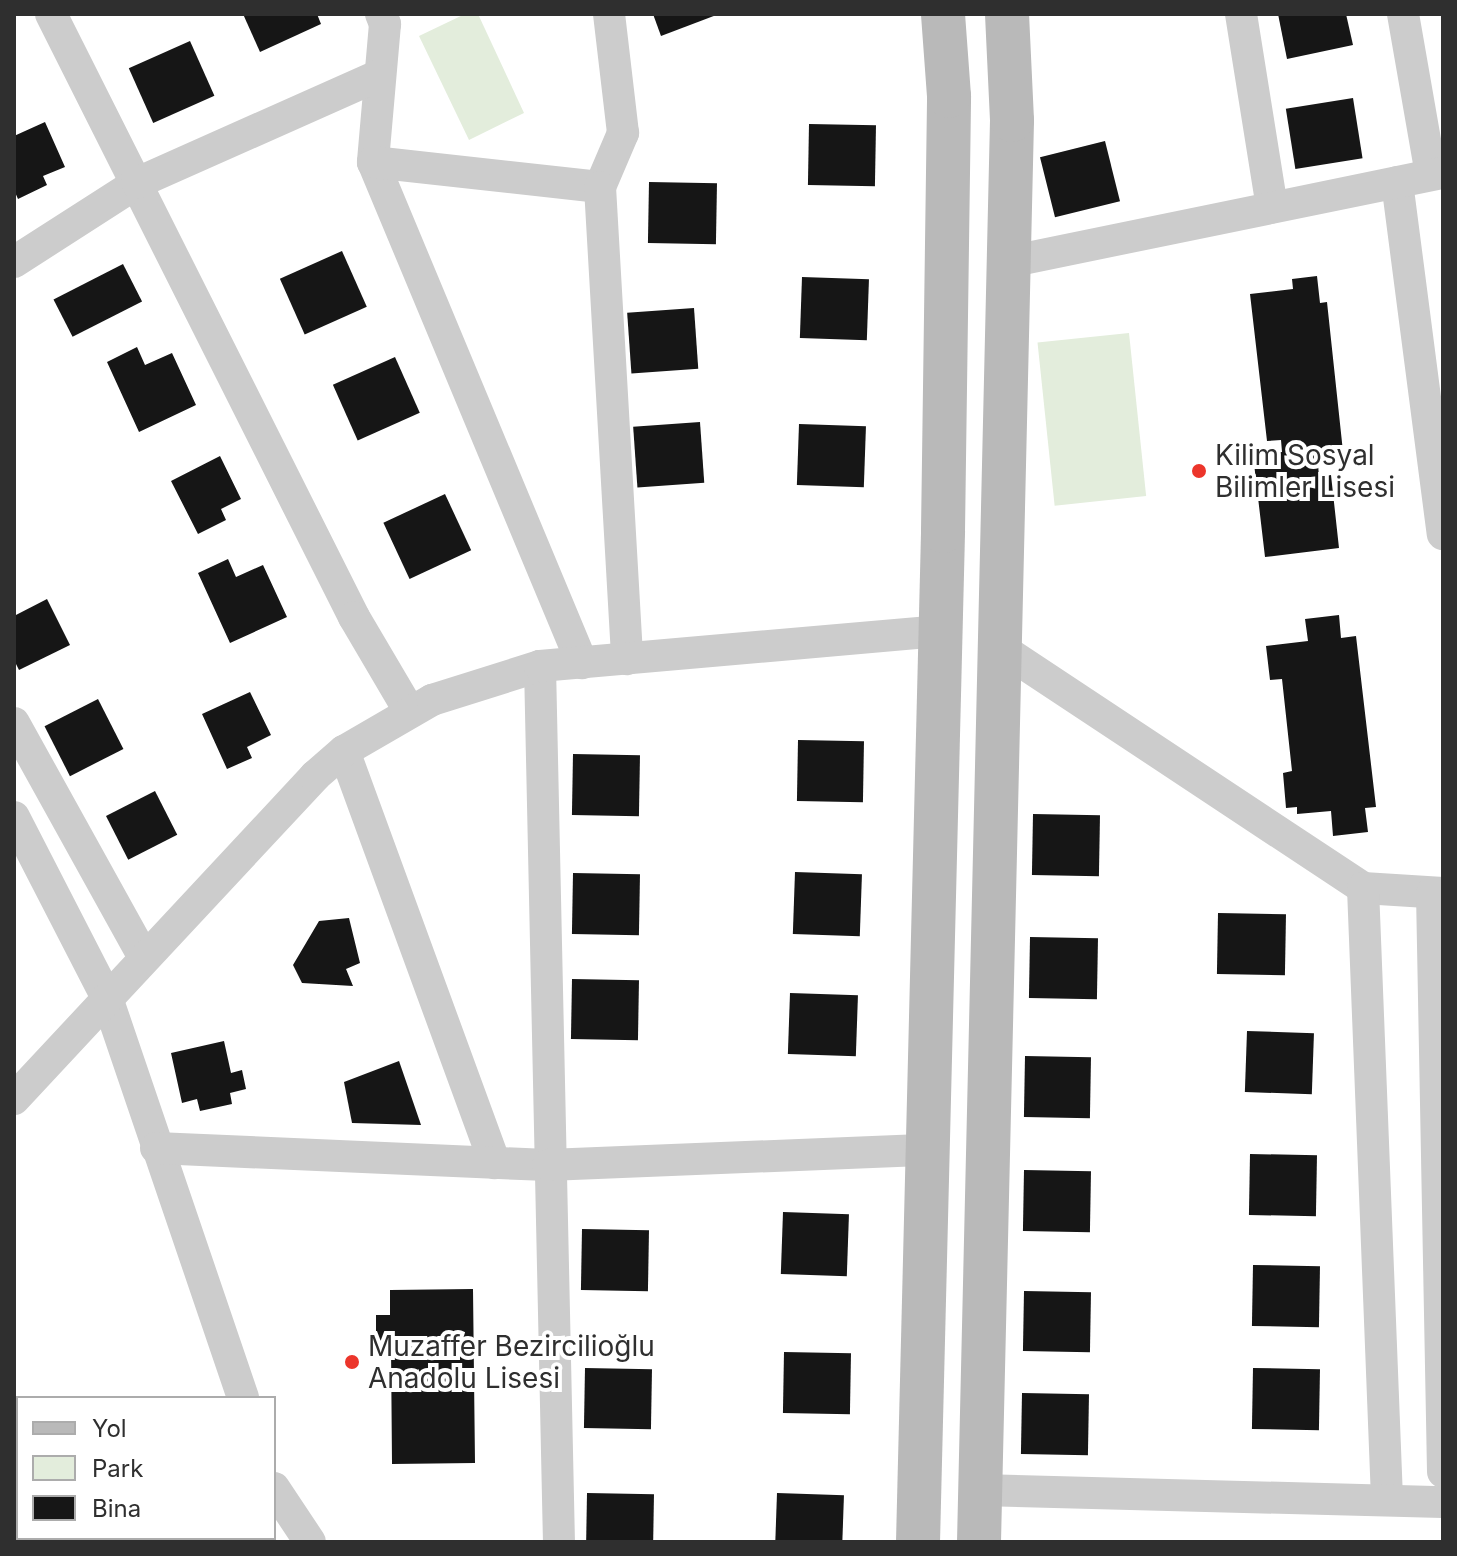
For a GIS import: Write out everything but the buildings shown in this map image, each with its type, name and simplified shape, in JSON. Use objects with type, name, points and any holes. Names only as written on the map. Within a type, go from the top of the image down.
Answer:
[{"type":"street","points":[[51,14],[354,617],[410,712]]},
{"type":"street","points":[[381,14],[385,24],[373,162],[582,663]]},
{"type":"street","points":[[609,14],[623,133],[600,187],[627,659]]},
{"type":"street","points":[[918,1542],[941,631],[949,96],[943,14]]},
{"type":"street","points":[[979,1542],[1012,107],[1007,14]]},
{"type":"street","points":[[1241,14],[1272,208]]},
{"type":"street","points":[[1008,262],[1437,174],[1403,14]]},
{"type":"street","points":[[14,262],[137,183],[380,75]]},
{"type":"street","points":[[373,162],[600,187]]},
{"type":"street","points":[[1397,182],[1443,534]]},
{"type":"street","points":[[14,1099],[315,776],[344,751],[432,700],[540,666],[941,631]]},
{"type":"street","points":[[999,647],[1363,888],[1438,893],[1443,1472]]},
{"type":"street","points":[[540,666],[548,1165],[559,1542]]},
{"type":"street","points":[[14,723],[144,958]]},
{"type":"street","points":[[344,751],[495,1163]]},
{"type":"street","points":[[14,817],[107,998],[242,1396]]},
{"type":"street","points":[[1363,888],[1387,1500]]},
{"type":"street","points":[[156,1148],[548,1165],[928,1150]]},
{"type":"street","points":[[980,1490],[1443,1502]]},
{"type":"street","points":[[276,1491],[310,1542]]},
{"type":"green space","points":[[465,14],[478,14],[524,113],[469,140],[419,36]]},
{"type":"green space","points":[[1129,333],[1146,496],[1055,506],[1038,343]]},
{"type":"place","name":"Kilim Sosyal Bilimler Lisesi","points":[[1199,471]]},
{"type":"place","name":"Muzaffer Bezircilioğlu Anadolu Lisesi","points":[[352,1362]]}]
